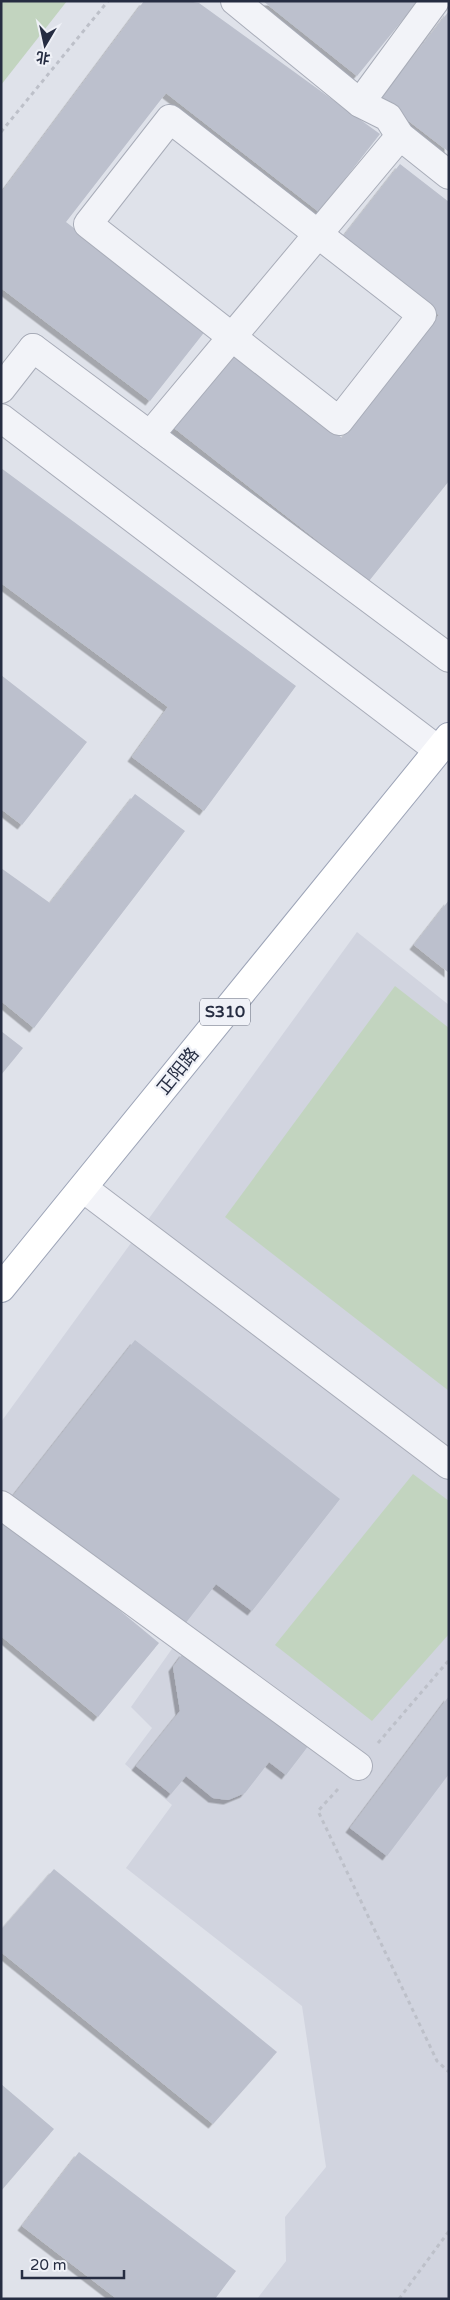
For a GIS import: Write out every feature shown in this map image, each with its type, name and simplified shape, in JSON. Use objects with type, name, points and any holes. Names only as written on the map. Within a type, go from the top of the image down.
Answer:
[{"type":"main road","name":"正阳路","points":[[1,1288],[444,744]]},
{"type":"street","points":[[235,1],[360,103],[388,117],[400,136],[449,175]]},
{"type":"street","points":[[360,103],[435,1]]},
{"type":"street","points":[[170,119],[422,315],[339,420],[233,337],[88,224],[170,119]]},
{"type":"street","points":[[150,435],[400,136]]},
{"type":"street","points":[[8,381],[33,348],[449,658]]},
{"type":"street","points":[[1,418],[444,744]]},
{"type":"street","points":[[82,1188],[449,1465]]},
{"type":"street","points":[[1,1504],[358,1766]]},
{"type":"path","points":[[1,132],[108,1]]},
{"type":"path","points":[[449,1660],[318,1812],[437,2062],[449,2072]]},
{"type":"path","points":[[399,2299],[449,2231]]},
{"type":"shaded area","points":[[357,932],[449,1005],[449,2299],[257,2299],[286,2261],[285,2217],[326,2167],[302,2006],[126,1868],[172,1805],[125,1764],[152,1728],[131,1707],[181,1636],[1,1490],[1,1422]]},
{"type":"green space","points":[[1,1],[67,1],[1,85]]},
{"type":"green space","points":[[395,986],[449,1028],[449,1391],[225,1217]]},
{"type":"green space","points":[[413,1474],[449,1501],[449,1634],[372,1721],[275,1645]]},
{"type":"building","points":[[144,1],[187,1],[199,3],[380,134],[319,212],[166,93],[66,222],[206,330],[150,401],[1,288],[1,193]]},
{"type":"building","points":[[263,1],[418,1],[357,76]]},
{"type":"building","points":[[449,11],[449,152],[380,99]]},
{"type":"building","points":[[400,164],[449,202],[449,481],[369,581],[169,424],[228,349],[342,438],[439,315],[342,238]]},
{"type":"building","points":[[1,468],[296,686],[204,811],[132,757],[168,707],[1,583]]},
{"type":"building","points":[[1,675],[87,742],[22,825],[1,809]]},
{"type":"building","points":[[135,794],[185,831],[34,1028],[1,1001],[1,868],[50,903]]},
{"type":"building","points":[[449,900],[449,973],[414,945]]},
{"type":"building","points":[[1,1031],[23,1048],[1,1075]]},
{"type":"building","points":[[135,1340],[340,1499],[252,1611],[216,1584],[181,1629],[12,1497]]},
{"type":"building","points":[[1,1512],[159,1643],[98,1717],[1,1636]]},
{"type":"building","points":[[184,1652],[309,1745],[286,1775],[269,1762],[245,1793],[228,1800],[213,1798],[186,1776],[171,1794],[136,1766],[180,1711],[173,1667]]},
{"type":"building","points":[[449,1696],[449,1774],[387,1856],[350,1828]]},
{"type":"building","points":[[54,1869],[277,2052],[213,2124],[1,1952],[1,1930]]},
{"type":"building","points":[[1,2084],[54,2129],[1,2191]]},
{"type":"building","points":[[79,2152],[236,2271],[215,2299],[117,2299],[22,2226]]}]
